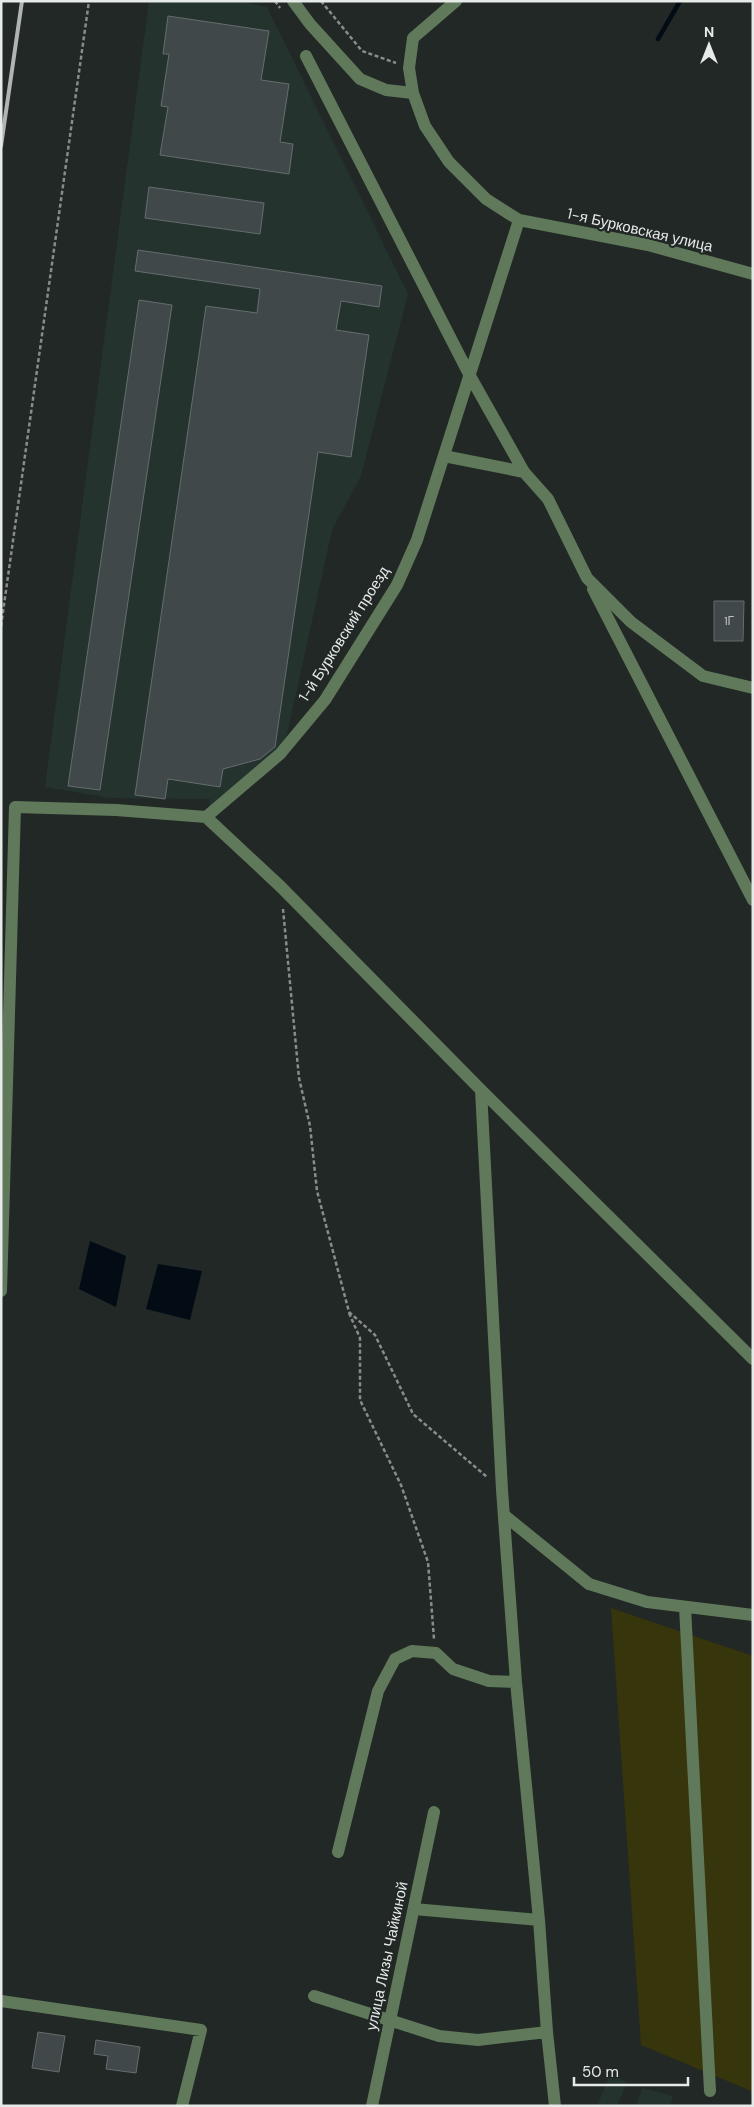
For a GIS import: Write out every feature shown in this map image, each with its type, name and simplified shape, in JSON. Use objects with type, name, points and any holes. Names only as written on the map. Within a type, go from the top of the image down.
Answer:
[{"type":"street","points":[[293,1],[310,24],[360,79],[386,90],[413,93]]},
{"type":"street","points":[[456,1],[413,38],[409,68],[413,93],[425,126],[449,162],[486,198],[519,220]]},
{"type":"street","points":[[306,56],[470,376],[524,472],[548,499],[753,900]]},
{"type":"street","name":"1-й Бурковский проезд","points":[[206,817],[280,754],[325,700],[398,585],[417,540],[519,220]]},
{"type":"street","name":"1-я Бурковская улица","points":[[519,220],[648,245],[753,274]]},
{"type":"street","points":[[444,456],[524,472]]},
{"type":"street","points":[[587,578],[631,622],[704,676],[753,688]]},
{"type":"street","points":[[1,1291],[15,807],[116,810],[206,817],[281,887],[481,1090],[753,1359]]},
{"type":"street","points":[[481,1090],[502,1490],[516,1682],[540,1920],[547,2032],[555,2106]]},
{"type":"street","points":[[504,1515],[589,1584],[647,1602],[753,1615]]},
{"type":"street","points":[[685,1607],[710,2091]]},
{"type":"street","points":[[338,1852],[378,1691],[395,1659],[412,1651],[436,1653],[453,1669],[489,1681],[516,1682]]},
{"type":"street","name":"улица Лизы Чайкиной","points":[[372,2106],[434,1812]]},
{"type":"street","points":[[414,1909],[540,1920]]},
{"type":"street","points":[[314,1996],[439,2036],[478,2040],[547,2032]]},
{"type":"street","points":[[1,2000],[201,2030],[182,2106]]},
{"type":"path","points":[[1,626],[89,1]]},
{"type":"path","points":[[321,1],[362,50],[409,68]]},
{"type":"path","points":[[281,887],[299,1078],[310,1126],[317,1191],[349,1312],[360,1338],[360,1400],[401,1485],[428,1562],[436,1653]]},
{"type":"path","points":[[349,1312],[375,1335],[413,1414],[502,1490]]},
{"type":"shaded area","points":[[149,1],[238,1],[267,7],[408,294],[361,476],[332,530],[284,748],[206,817],[210,799],[110,798],[45,787]]},
{"type":"shaded area","points":[[90,1241],[126,1256],[116,1307],[79,1289]]},
{"type":"shaded area","points":[[158,1264],[202,1271],[190,1320],[146,1309]]},
{"type":"shaded area","points":[[611,1608],[753,1656],[753,2106],[751,2091],[641,2045]]},
{"type":"shaded area","points":[[610,2075],[627,2082],[617,2106],[597,2106]]},
{"type":"shaded area","points":[[642,2088],[673,2096],[670,2106],[636,2106]]},
{"type":"building","points":[[168,16],[269,31],[261,80],[289,84],[280,142],[293,144],[289,174],[160,155],[168,107],[161,106],[169,54],[163,54]]},
{"type":"building","points":[[149,187],[264,203],[260,234],[145,218]]},
{"type":"building","points":[[138,250],[382,286],[379,307],[341,301],[336,330],[369,335],[351,457],[318,452],[275,747],[260,759],[223,769],[220,787],[168,779],[165,799],[135,795],[206,306],[257,313],[260,289],[135,271]]},
{"type":"building","points":[[139,300],[172,305],[100,790],[68,786]]},
{"type":"building","points":[[714,601],[744,601],[743,641],[714,641]]},
{"type":"building","points":[[38,2032],[65,2036],[59,2072],[32,2068]]},
{"type":"building","points":[[96,2040],[140,2047],[136,2073],[106,2069],[108,2056],[94,2054]]},
{"type":"waterway","points":[[658,39],[680,1]]},
{"type":"railway","points":[[1,146],[22,1]]}]
